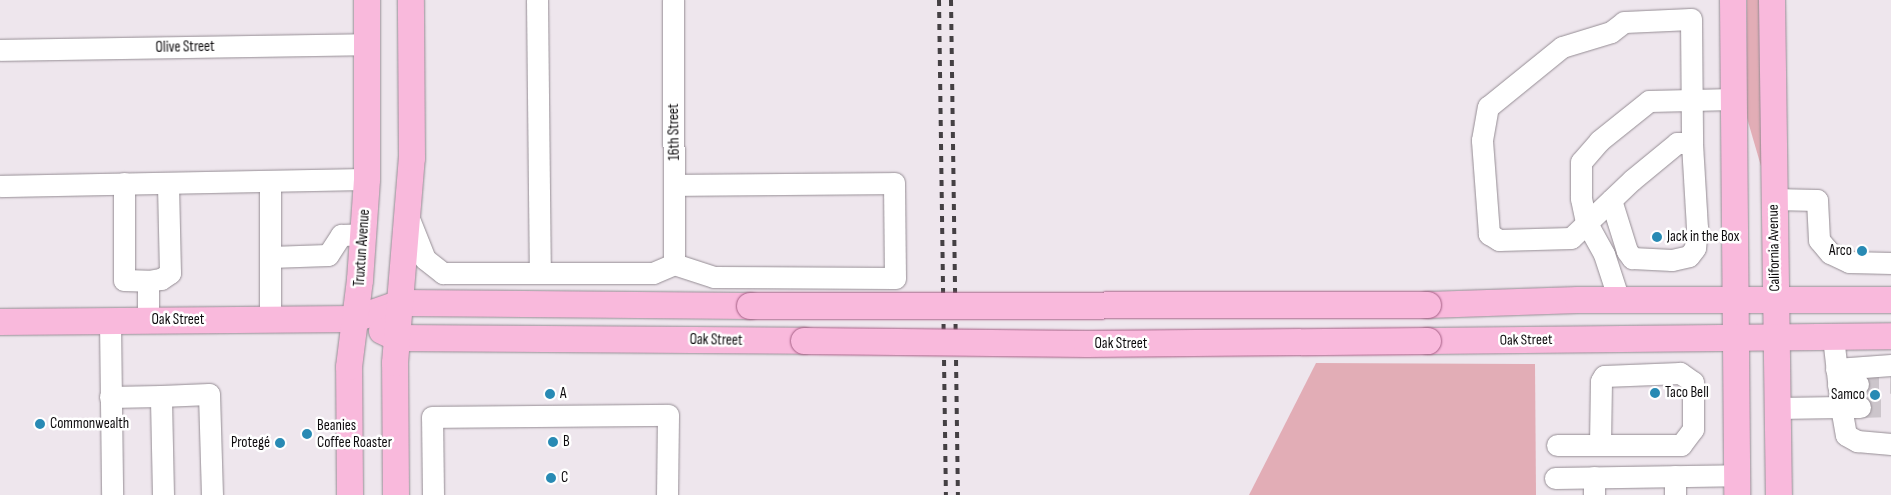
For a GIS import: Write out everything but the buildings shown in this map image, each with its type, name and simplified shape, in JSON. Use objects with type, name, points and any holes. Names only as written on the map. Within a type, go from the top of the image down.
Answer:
[{"type":"main road","name":"Truxtun Avenue","points":[[350,495],[349,367],[364,234],[367,180],[369,44],[367,0]]},
{"type":"main road","points":[[396,495],[397,338],[409,219],[414,44],[411,0]]},
{"type":"main road","points":[[1733,0],[1737,485]]},
{"type":"main road","name":"California Avenue","points":[[1772,0],[1773,199],[1779,495]]},
{"type":"main road","name":"Oak Street","points":[[0,322],[355,318],[401,303],[648,305],[1428,305],[1619,300],[1891,300]]},
{"type":"main road","name":"Oak Street","points":[[355,318],[397,338],[1068,344],[1891,336]]},
{"type":"street","points":[[537,0],[540,273]]},
{"type":"street","name":"16th Street","points":[[673,0],[674,264]]},
{"type":"street","points":[[1610,200],[1626,251],[1632,258],[1672,260],[1689,256],[1695,248],[1697,228],[1690,101],[1691,19],[1624,22],[1611,32],[1562,47],[1488,107],[1482,140],[1489,234],[1499,240],[1571,238],[1610,200],[1677,143],[1692,143]]},
{"type":"street","name":"Olive Street","points":[[0,50],[369,44]]},
{"type":"street","points":[[1619,300],[1604,254],[1586,222],[1581,198],[1581,162],[1599,142],[1649,101],[1734,98]]},
{"type":"street","points":[[0,186],[367,180]]},
{"type":"street","points":[[270,181],[270,320]]},
{"type":"street","points":[[124,184],[124,280],[148,281],[161,279],[170,273],[168,183]]},
{"type":"street","points":[[409,219],[425,259],[443,273],[653,273],[674,264],[714,277],[895,278],[894,183],[675,185]]},
{"type":"street","points":[[1773,199],[1817,200],[1819,240],[1830,253],[1849,262],[1891,263]]},
{"type":"street","points":[[270,257],[328,255],[341,235],[364,234]]},
{"type":"street","points":[[148,281],[148,320]]},
{"type":"street","points":[[110,321],[112,495]]},
{"type":"street","points":[[1833,337],[1850,407],[1846,435],[1857,441],[1891,444]]},
{"type":"street","points":[[1844,379],[1891,365]]},
{"type":"street","points":[[1557,445],[1600,445],[1680,445],[1693,429],[1693,382],[1680,373],[1604,376],[1601,381],[1600,445]]},
{"type":"street","points":[[110,397],[209,394],[212,495]]},
{"type":"street","points":[[161,396],[163,495]]},
{"type":"street","points":[[1777,408],[1850,407]]},
{"type":"street","points":[[433,495],[432,417],[668,415],[667,495]]},
{"type":"street","points":[[1555,478],[1594,486],[1737,485]]},
{"type":"shaded area","points":[[1747,0],[1761,0],[1763,173],[1747,118]]},
{"type":"shaded area","points":[[1316,363],[1535,364],[1536,495],[1249,495]]},
{"type":"tunnel","points":[[1858,384],[1891,383]]},
{"type":"tunnel","points":[[1860,407],[1891,406]]},
{"type":"railway","points":[[939,0],[946,495]]},
{"type":"railway","points":[[951,0],[958,495]]},
{"type":"place","name":"Jack in the Box","points":[[1657,237]]},
{"type":"place","name":"Arco","points":[[1862,251]]},
{"type":"place","name":"Taco Bell","points":[[1655,393]]},
{"type":"place","name":"A","points":[[550,394]]},
{"type":"place","name":"Samco","points":[[1875,395]]},
{"type":"place","name":"Commonwealth","points":[[40,424]]},
{"type":"place","name":"Beanies Coffee Roaster","points":[[307,434]]},
{"type":"place","name":"B","points":[[553,442]]},
{"type":"place","name":"Protegé","points":[[280,443]]},
{"type":"place","name":"C","points":[[551,478]]}]
